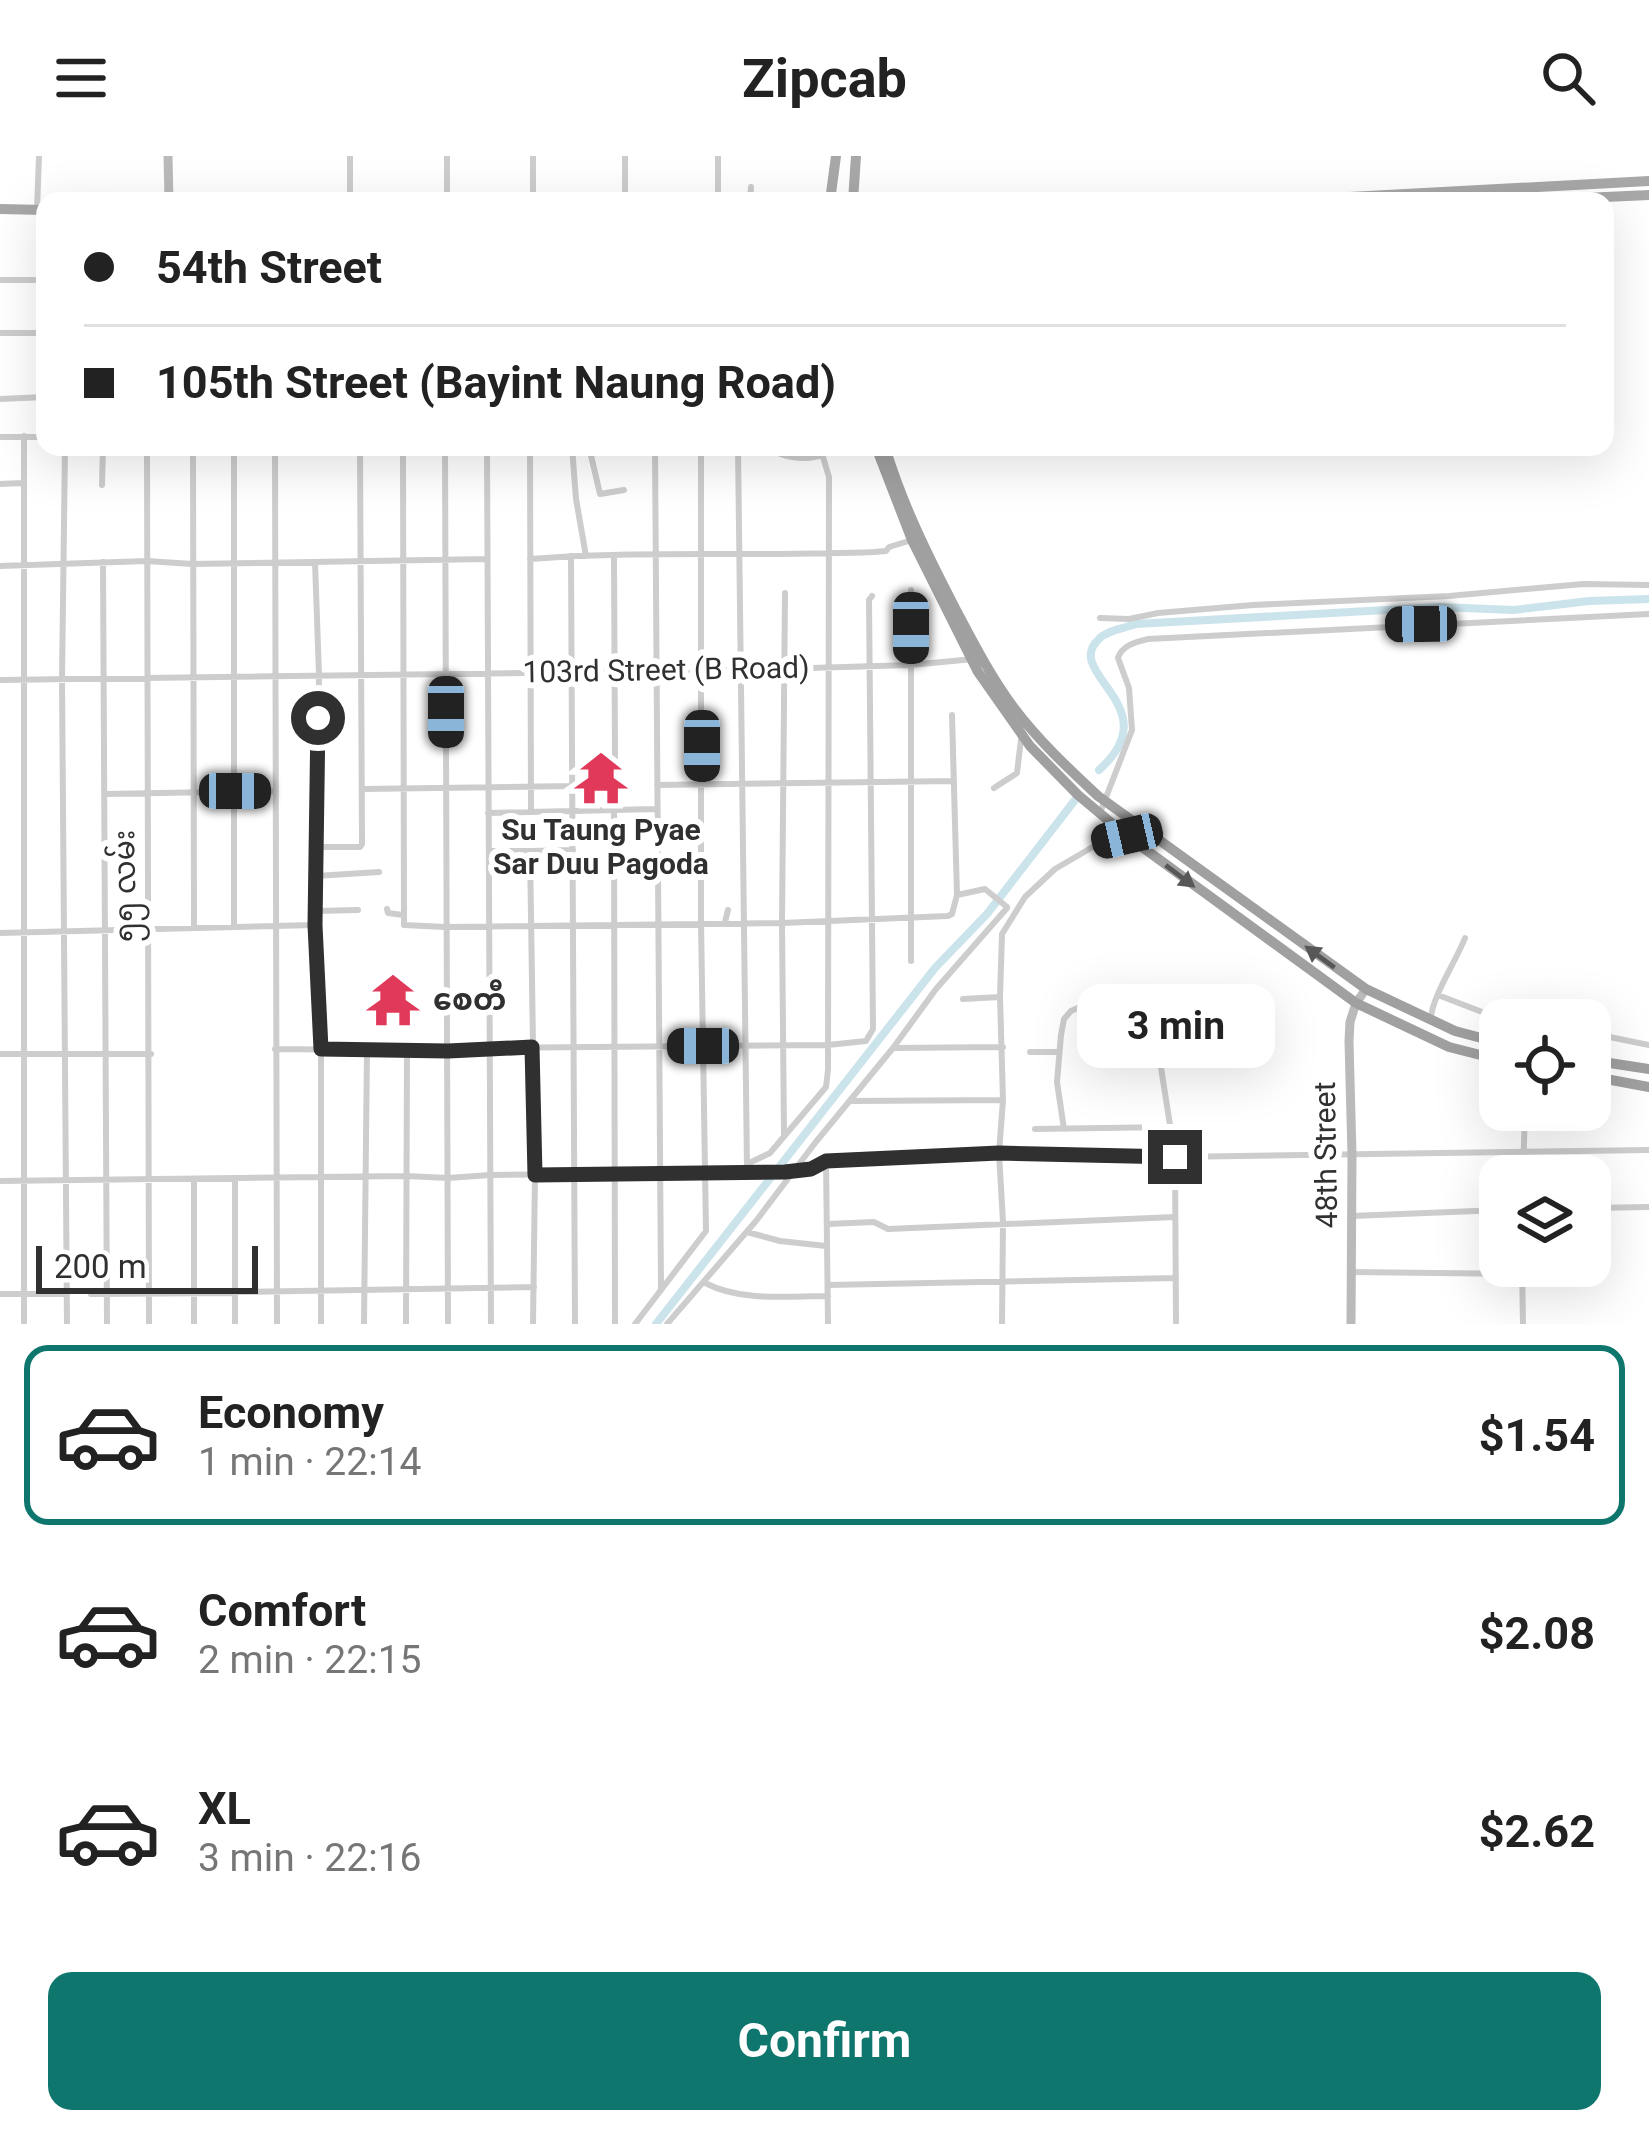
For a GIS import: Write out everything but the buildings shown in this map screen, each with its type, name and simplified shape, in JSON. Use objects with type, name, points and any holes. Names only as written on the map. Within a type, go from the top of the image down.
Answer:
[{"type":"highway","points":[[879,456],[912,540],[1021,735],[1078,795],[1366,989],[1431,1022],[1479,1037]]},
{"type":"highway","points":[[888,456],[976,658],[1028,725],[1127,836],[1356,1004],[1449,1047],[1479,1055]]},
{"type":"highway","points":[[1406,1028],[1414,1014]]},
{"type":"highway","points":[[1611,1063],[1646,1069],[1645,1086],[1611,1080]]},
{"type":"main road","points":[[168,156],[169,192]]},
{"type":"main road","points":[[831,192],[836,156]]},
{"type":"main road","points":[[854,192],[856,156]]},
{"type":"main road","points":[[1443,192],[1649,181]]},
{"type":"main road","points":[[1614,197],[1649,195]]},
{"type":"main road","points":[[0,213],[36,212]]},
{"type":"main road","name":"48th Street","points":[[1351,1324],[1349,1041],[1350,1022],[1366,989]]},
{"type":"street","points":[[39,156],[41,192]]},
{"type":"street","points":[[350,156],[350,192]]},
{"type":"street","points":[[447,156],[447,192]]},
{"type":"street","points":[[533,156],[533,192]]},
{"type":"street","points":[[625,156],[625,192]]},
{"type":"street","points":[[718,156],[718,192]]},
{"type":"street","points":[[751,187],[751,192]]},
{"type":"street","points":[[0,280],[36,280]]},
{"type":"street","points":[[0,333],[36,333]]},
{"type":"street","points":[[0,398],[36,397]]},
{"type":"street","points":[[23,436],[24,1324]]},
{"type":"street","points":[[0,437],[36,437]]},
{"type":"street","points":[[65,456],[67,1324]]},
{"type":"street","points":[[102,485],[104,456]]},
{"type":"street","name":"၅၅ လမ်း","points":[[147,456],[149,1324]]},
{"type":"street","points":[[194,456],[194,928]]},
{"type":"street","points":[[234,456],[234,927]]},
{"type":"street","points":[[275,456],[277,1324]]},
{"type":"street","points":[[316,847],[362,845],[359,456]]},
{"type":"street","points":[[403,456],[404,925],[782,923],[949,916],[957,895],[952,715]]},
{"type":"street","points":[[445,456],[448,1324]]},
{"type":"street","points":[[487,456],[491,1324]]},
{"type":"street","points":[[530,456],[530,812]]},
{"type":"street","points":[[573,456],[586,556]]},
{"type":"street","points":[[591,456],[600,494],[624,490]]},
{"type":"street","points":[[655,456],[661,1291]]},
{"type":"street","points":[[635,1324],[705,1235],[701,456]]},
{"type":"street","points":[[738,456],[747,1168]]},
{"type":"street","points":[[0,1181],[704,1173],[747,1168],[765,1157],[826,1087],[828,1070],[829,477],[823,456]]},
{"type":"street","points":[[0,484],[22,483]]},
{"type":"street","points":[[530,559],[827,554],[886,551],[912,540]]},
{"type":"street","points":[[614,555],[615,758]]},
{"type":"street","points":[[571,556],[575,1324]]},
{"type":"street","points":[[0,566],[488,559]]},
{"type":"street","points":[[103,562],[107,1324]]},
{"type":"street","points":[[315,562],[321,1324]]},
{"type":"street","points":[[1100,618],[1583,584],[1649,585]]},
{"type":"street","points":[[911,590],[911,961]]},
{"type":"street","points":[[784,1135],[785,593]]},
{"type":"street","points":[[275,1049],[448,1051],[866,1041],[873,1029],[872,596]]},
{"type":"street","points":[[1103,808],[1132,726],[1129,688],[1118,655],[1135,642],[1649,614]]},
{"type":"street","name":"103rd Street (B Road)","points":[[0,680],[742,670],[910,665],[976,658]]},
{"type":"street","points":[[994,788],[1017,773],[1021,735]]},
{"type":"street","points":[[657,785],[954,781]]},
{"type":"street","points":[[362,789],[573,786]]},
{"type":"street","points":[[105,794],[276,791]]},
{"type":"street","points":[[488,812],[657,809]]},
{"type":"street","points":[[614,811],[615,1324]]},
{"type":"street","points":[[667,1324],[748,1232],[936,989],[1055,869],[1103,841],[1127,836]]},
{"type":"street","points":[[489,851],[573,850]]},
{"type":"street","points":[[530,851],[533,1324]]},
{"type":"street","points":[[316,876],[379,872]]},
{"type":"street","points":[[957,895],[988,890],[1011,910]]},
{"type":"street","points":[[387,909],[403,915]]},
{"type":"street","points":[[316,911],[358,910]]},
{"type":"street","points":[[725,922],[728,910]]},
{"type":"street","points":[[1002,1324],[1000,944],[1011,910]]},
{"type":"street","points":[[0,933],[315,925]]},
{"type":"street","points":[[1431,1022],[1432,1003],[1465,938]]},
{"type":"street","points":[[1438,995],[1479,1011]]},
{"type":"street","points":[[963,999],[1000,997]]},
{"type":"street","points":[[1064,1129],[1058,1099],[1064,1018],[1081,1007],[1143,1005],[1154,1023],[1175,1157],[1176,1324]]},
{"type":"street","points":[[1611,1037],[1649,1045]]},
{"type":"street","points":[[893,1048],[1003,1047]]},
{"type":"street","points":[[364,1324],[367,1048]]},
{"type":"street","points":[[406,1324],[407,1048]]},
{"type":"street","points":[[1030,1052],[1059,1052]]},
{"type":"street","points":[[0,1054],[151,1054]]},
{"type":"street","points":[[851,1101],[1003,1100]]},
{"type":"street","points":[[1035,1129],[1170,1127]]},
{"type":"street","points":[[1524,1131],[1524,1155]]},
{"type":"street","points":[[747,1168],[785,1172],[811,1169],[826,1161],[999,1153],[1175,1157],[1649,1150]]},
{"type":"street","points":[[826,1161],[828,1324]]},
{"type":"street","points":[[194,1179],[194,1324]]},
{"type":"street","points":[[236,1179],[236,1324]]},
{"type":"street","points":[[1611,1208],[1649,1207]]},
{"type":"street","points":[[1352,1216],[1479,1211]]},
{"type":"street","points":[[828,1224],[874,1222],[888,1229],[1175,1217]]},
{"type":"street","points":[[748,1232],[828,1246]]},
{"type":"street","points":[[1351,1272],[1479,1270]]},
{"type":"street","points":[[828,1285],[1176,1278]]},
{"type":"street","points":[[705,1283],[721,1292],[746,1296],[828,1296]]},
{"type":"street","points":[[91,1294],[534,1287]]},
{"type":"street","points":[[1522,1287],[1523,1324]]},
{"type":"street","points":[[0,1294],[67,1294]]},
{"type":"waterway","points":[[1099,770],[1118,747],[1124,727],[1091,651],[1100,638],[1117,629],[1136,624],[1439,607],[1514,610],[1649,599]]},
{"type":"waterway","points":[[656,1324],[935,968],[987,914],[1075,800]]},
{"type":"place","name":"Su Taung Pyae Sar Duu Pagoda","points":[[601,778]]},
{"type":"place","name":"စေတီ","points":[[393,1000]]},
{"type":"route","points":[[318,718],[315,925],[321,1049],[532,1047],[535,1175],[785,1172],[811,1169],[826,1161],[999,1153],[1175,1157]]}]
